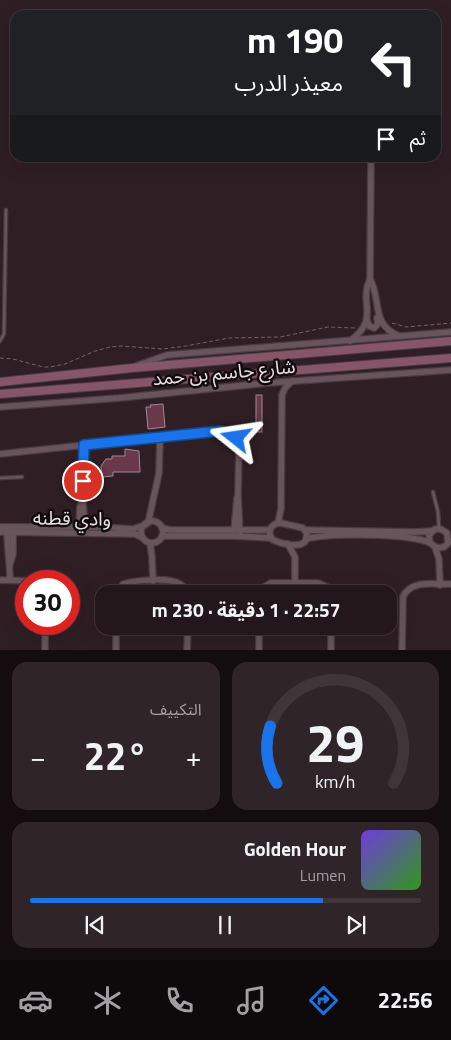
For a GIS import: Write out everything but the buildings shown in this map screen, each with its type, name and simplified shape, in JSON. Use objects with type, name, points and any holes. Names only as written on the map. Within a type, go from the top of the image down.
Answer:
[{"type":"main road","name":"شارع جاسم بن حمد","points":[[0,382],[132,368],[451,341]]},
{"type":"main road","name":"شارع جاسم بن حمد","points":[[0,394],[451,358]]},
{"type":"main road","points":[[0,398],[9,393]]},
{"type":"street","points":[[371,162],[370,279],[367,287],[367,320],[370,327],[377,327],[377,310]]},
{"type":"street","points":[[370,279],[374,288],[380,319],[385,327],[401,337]]},
{"type":"street","points":[[350,341],[362,331],[367,320]]},
{"type":"street","name":"شارع جاسم بن حمد","points":[[132,368],[167,355],[451,332]]},
{"type":"street","name":"شارع جاسم بن حمد","points":[[0,407],[119,398],[267,383],[451,370]]},
{"type":"street","points":[[278,522],[282,501],[284,450],[282,445],[282,395],[285,388],[292,382]]},
{"type":"street","points":[[267,383],[277,388],[282,395]]},
{"type":"street","points":[[0,454],[220,431],[233,435],[239,446],[237,533]]},
{"type":"street","points":[[153,542],[143,538],[142,530],[152,508],[159,473],[160,437]]},
{"type":"street","points":[[82,530],[80,507],[82,500],[84,445]]},
{"type":"street","points":[[282,501],[287,524]]},
{"type":"street","points":[[152,508],[160,525],[162,536]]},
{"type":"street","points":[[146,524],[153,522],[170,530],[237,533],[301,545]]},
{"type":"street","points":[[270,538],[270,530],[278,522],[302,526],[306,530],[307,539]]},
{"type":"street","name":"وادي قطنه","points":[[0,528],[10,530],[133,529],[146,524]]},
{"type":"street","points":[[306,530],[410,532],[444,529],[449,533],[448,543],[439,559]]},
{"type":"street","points":[[10,530],[7,555],[10,564],[10,580]]},
{"type":"street","name":"وادي قطنه","points":[[0,532],[10,530]]},
{"type":"street","name":"وادي قطنه","points":[[82,530],[135,534],[143,538]]},
{"type":"street","points":[[153,542],[162,536],[270,530]]},
{"type":"street","points":[[432,531],[429,538],[439,559],[440,585]]},
{"type":"street","points":[[295,583],[295,557],[301,545],[307,539],[317,536],[376,535],[412,537],[432,545],[448,543]]},
{"type":"street","points":[[152,580],[153,542]]},
{"type":"street","points":[[288,544],[295,557]]},
{"type":"street","points":[[0,580],[15,580]]},
{"type":"street","points":[[122,585],[152,580],[176,582],[181,585]]},
{"type":"street","points":[[266,585],[295,583],[324,585]]},
{"type":"street","points":[[402,650],[403,601],[407,589],[415,585],[451,584]]},
{"type":"street","points":[[45,635],[45,650]]},
{"type":"street","points":[[116,635],[116,650]]},
{"type":"street","points":[[188,635],[188,650]]},
{"type":"street","points":[[258,650],[259,635]]},
{"type":"street","points":[[331,635],[331,650]]},
{"type":"lane","points":[[0,341],[4,334],[6,210]]},
{"type":"lane","points":[[0,260],[4,261]]},
{"type":"lane","points":[[0,308],[4,313]]},
{"type":"lane","points":[[0,478],[22,477]]},
{"type":"lane","points":[[433,492],[438,512],[439,528]]},
{"type":"path","points":[[385,327],[391,323],[406,327],[451,323]]},
{"type":"path","points":[[0,358],[50,367],[65,364],[110,347],[163,349],[229,338],[280,337],[328,327],[356,328],[362,331]]},
{"type":"route","points":[[83,481],[84,445],[220,431],[236,438]]}]
